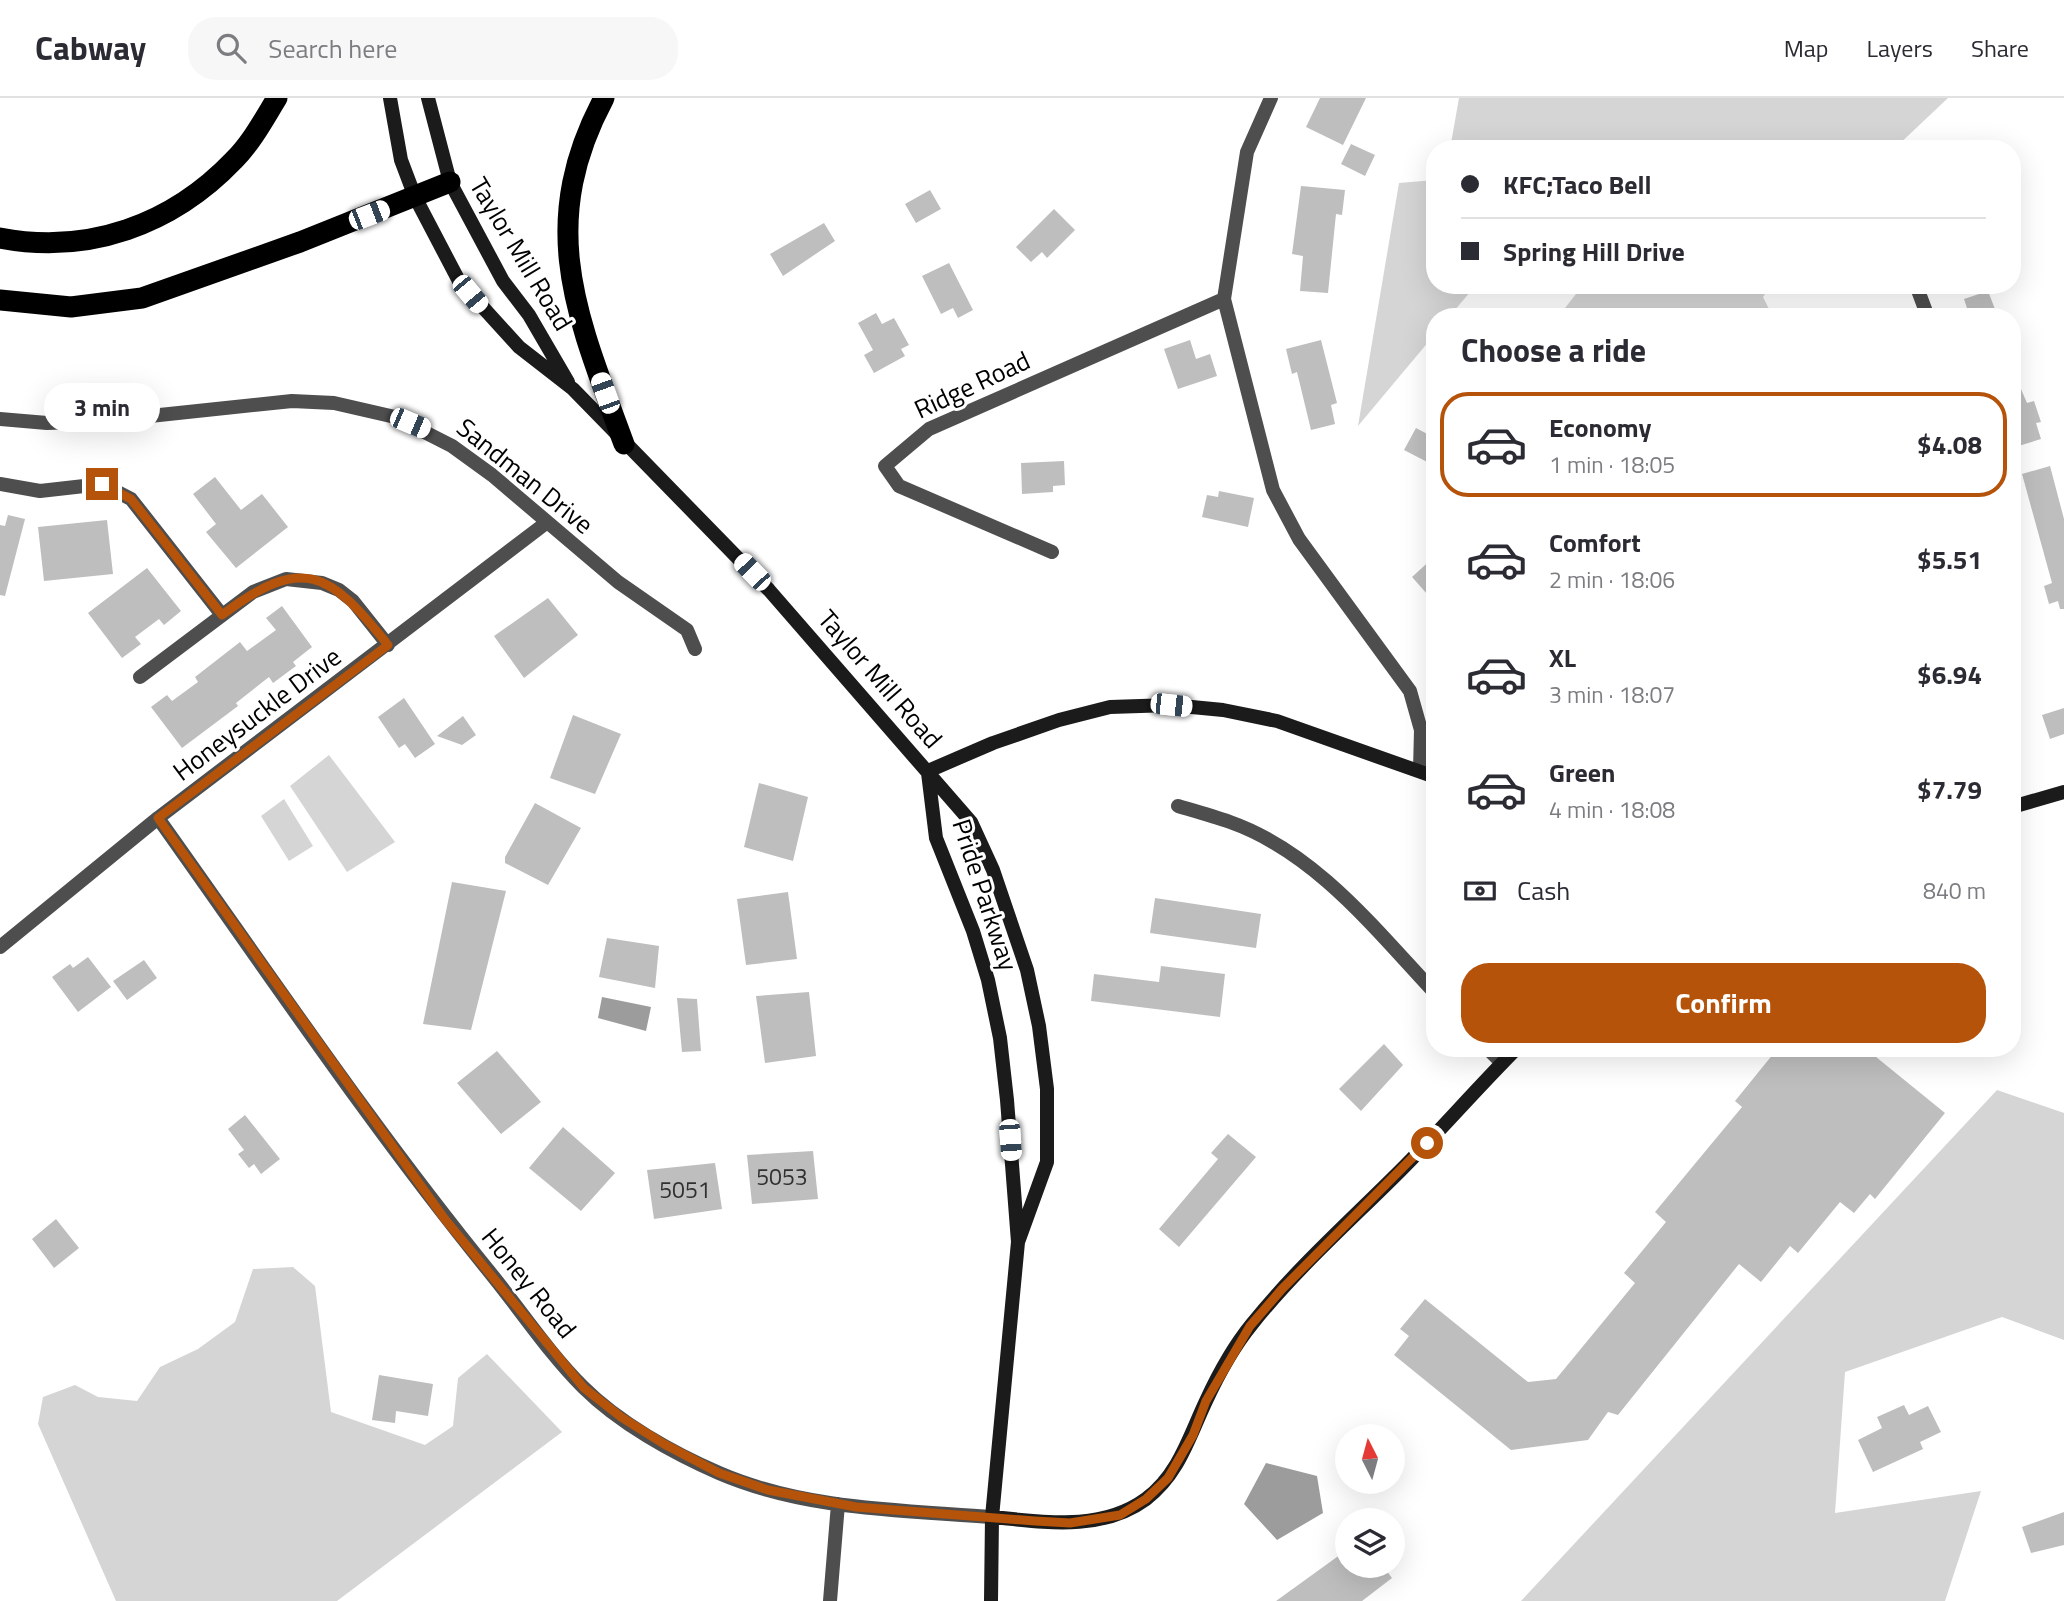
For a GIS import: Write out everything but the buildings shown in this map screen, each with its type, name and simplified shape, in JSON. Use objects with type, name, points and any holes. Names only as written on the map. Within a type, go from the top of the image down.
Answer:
[{"type":"highway","points":[[0,238],[24,243],[103,239],[168,211],[197,194],[235,159],[277,98]]},
{"type":"highway","points":[[604,98],[575,164],[569,197],[570,279],[586,342],[624,444]]},
{"type":"highway","points":[[0,300],[71,307],[142,298],[450,182]]},
{"type":"main road","name":"Taylor Mill Road","points":[[390,98],[401,160],[415,197],[459,281],[519,347],[573,389],[769,590],[928,771],[993,743],[1059,720],[1110,707],[1171,705],[1223,710],[1277,721],[1426,773]]},
{"type":"main road","name":"Taylor Mill Road","points":[[428,98],[450,182],[503,281],[529,315],[573,389]]},
{"type":"main road","name":"Pride Parkway","points":[[928,771],[936,838],[973,931],[1000,1038],[1018,1242],[992,1517],[991,1601]]},
{"type":"main road","name":"Pride Parkway","points":[[928,771],[971,822],[993,870],[1027,970],[1039,1026],[1047,1089],[1047,1162],[1018,1242]]},
{"type":"main road","points":[[2021,804],[2064,792]]},
{"type":"main road","points":[[992,1517],[1070,1523],[1097,1521],[1120,1515],[1146,1499],[1168,1478],[1181,1458],[1206,1401],[1250,1326],[1282,1289],[1408,1163],[1508,1057]]},
{"type":"street","points":[[1270,98],[1247,152],[1224,299],[1273,490],[1299,539],[1410,691],[1421,730],[1420,771]]},
{"type":"street","name":"Ridge Road","points":[[1052,552],[899,486],[885,466],[929,429],[1224,299]]},
{"type":"street","name":"Sandman Drive","points":[[0,419],[47,423],[103,421],[292,401],[363,408],[395,417],[452,446],[492,475],[618,582],[687,630],[695,649]]},
{"type":"street","points":[[0,484],[40,491],[102,484],[114,488],[131,499],[222,615]]},
{"type":"street","name":"Honeysuckle Drive","points":[[0,947],[158,818],[546,523]]},
{"type":"street","points":[[140,677],[271,582],[286,579],[314,581],[339,590],[353,601],[388,645]]},
{"type":"street","points":[[1178,806],[1231,822],[1271,842],[1315,872],[1339,890],[1426,983]]},
{"type":"street","name":"Honey Road","points":[[158,818],[444,1218],[584,1388],[653,1437],[719,1473],[768,1490],[838,1504],[992,1517]]},
{"type":"street","points":[[1496,1057],[1502,1063]]},
{"type":"street","points":[[830,1601],[838,1504]]},
{"type":"shaded area","points":[[1459,98],[1948,98],[1904,140],[1452,140]]},
{"type":"shaded area","points":[[1426,181],[1426,294],[1468,294],[1457,308],[1426,308],[1426,345],[1358,426],[1399,183]]},
{"type":"shaded area","points":[[1576,294],[1765,294],[1763,297],[1768,308],[1565,308]]},
{"type":"shaded area","points":[[329,755],[395,842],[347,872],[290,786]]},
{"type":"shaded area","points":[[284,799],[313,846],[289,861],[261,816]]},
{"type":"shaded area","points":[[602,997],[651,1007],[646,1031],[598,1018]]},
{"type":"shaded area","points":[[1997,1090],[2064,1113],[2064,1340],[2002,1317],[1845,1372],[1835,1513],[1981,1491],[1945,1601],[1521,1601]]},
{"type":"shaded area","points":[[293,1267],[315,1286],[331,1412],[425,1445],[453,1426],[458,1378],[487,1354],[562,1432],[337,1601],[116,1601],[38,1424],[43,1397],[75,1385],[98,1397],[137,1401],[160,1367],[198,1349],[235,1322],[253,1269]]},
{"type":"shaded area","points":[[1266,1463],[1317,1476],[1323,1513],[1277,1540],[1244,1504]]},
{"type":"route","points":[[102,484],[131,499],[222,615],[271,582],[286,579],[307,580],[339,590],[353,601],[388,645],[158,818],[444,1218],[540,1338],[584,1388],[621,1417],[664,1444],[719,1473],[768,1490],[856,1507],[1070,1523],[1097,1521],[1120,1515],[1146,1499],[1168,1478],[1193,1435],[1206,1401],[1250,1326],[1282,1289],[1427,1143]]}]
